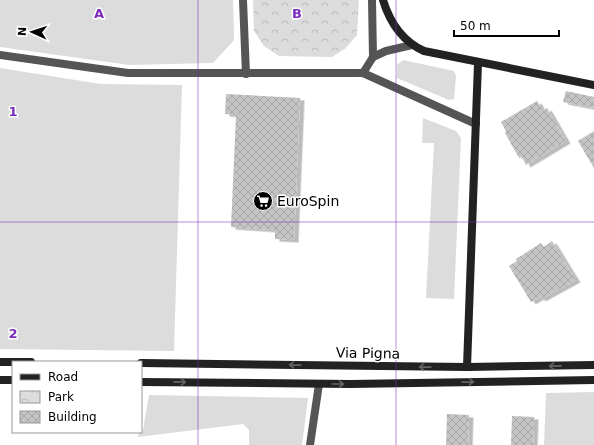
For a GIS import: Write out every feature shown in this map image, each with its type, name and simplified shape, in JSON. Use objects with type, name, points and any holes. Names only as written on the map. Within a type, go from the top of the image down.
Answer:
[{"type":"main road","points":[[383,0],[395,27],[412,45],[424,51],[594,85]]},
{"type":"main road","points":[[467,368],[478,63]]},
{"type":"main road","points":[[0,362],[12,362]]},
{"type":"main road","name":"Via Pigna","points":[[142,363],[467,368],[594,366]]},
{"type":"main road","points":[[0,380],[12,380]]},
{"type":"main road","points":[[142,382],[319,384],[594,380]]},
{"type":"street","points":[[243,0],[246,74]]},
{"type":"street","points":[[363,73],[373,57],[372,0]]},
{"type":"street","points":[[373,57],[386,51],[412,45]]},
{"type":"street","points":[[0,55],[128,73],[363,73],[476,124]]},
{"type":"street","points":[[310,445],[319,384]]},
{"type":"green space","points":[[0,0],[233,0],[234,40],[213,63],[129,65],[0,47]]},
{"type":"green space","points":[[253,0],[359,0],[357,35],[346,48],[332,57],[279,56],[264,46],[254,31]]},
{"type":"green space","points":[[403,60],[454,71],[456,76],[454,99],[449,100],[397,78],[397,65]]},
{"type":"green space","points":[[0,68],[101,84],[182,85],[174,351],[0,349]]},
{"type":"green space","points":[[423,118],[456,131],[461,138],[454,299],[426,298],[434,143],[422,143]]},
{"type":"green space","points":[[594,392],[594,445],[544,445],[546,393]]},
{"type":"green space","points":[[149,395],[308,398],[302,445],[249,445],[249,430],[243,424],[138,437],[139,433],[142,433]]},
{"type":"building","points":[[566,91],[594,97],[594,108],[563,102]]},
{"type":"building","points":[[226,94],[300,98],[294,240],[275,239],[275,230],[231,227],[236,115],[225,114]]},
{"type":"building","points":[[537,101],[543,111],[547,108],[566,141],[526,165],[522,157],[519,158],[505,133],[506,131],[501,122]]},
{"type":"building","points":[[594,131],[594,168],[578,141]]},
{"type":"building","points":[[552,241],[576,280],[541,299],[540,297],[531,302],[509,266],[517,261],[516,259],[541,243],[544,247]]},
{"type":"building","points":[[447,414],[469,415],[468,445],[446,445]]},
{"type":"building","points":[[512,416],[534,417],[533,445],[511,445]]},
{"type":"place","name":"EuroSpin","points":[[263,201]]}]
